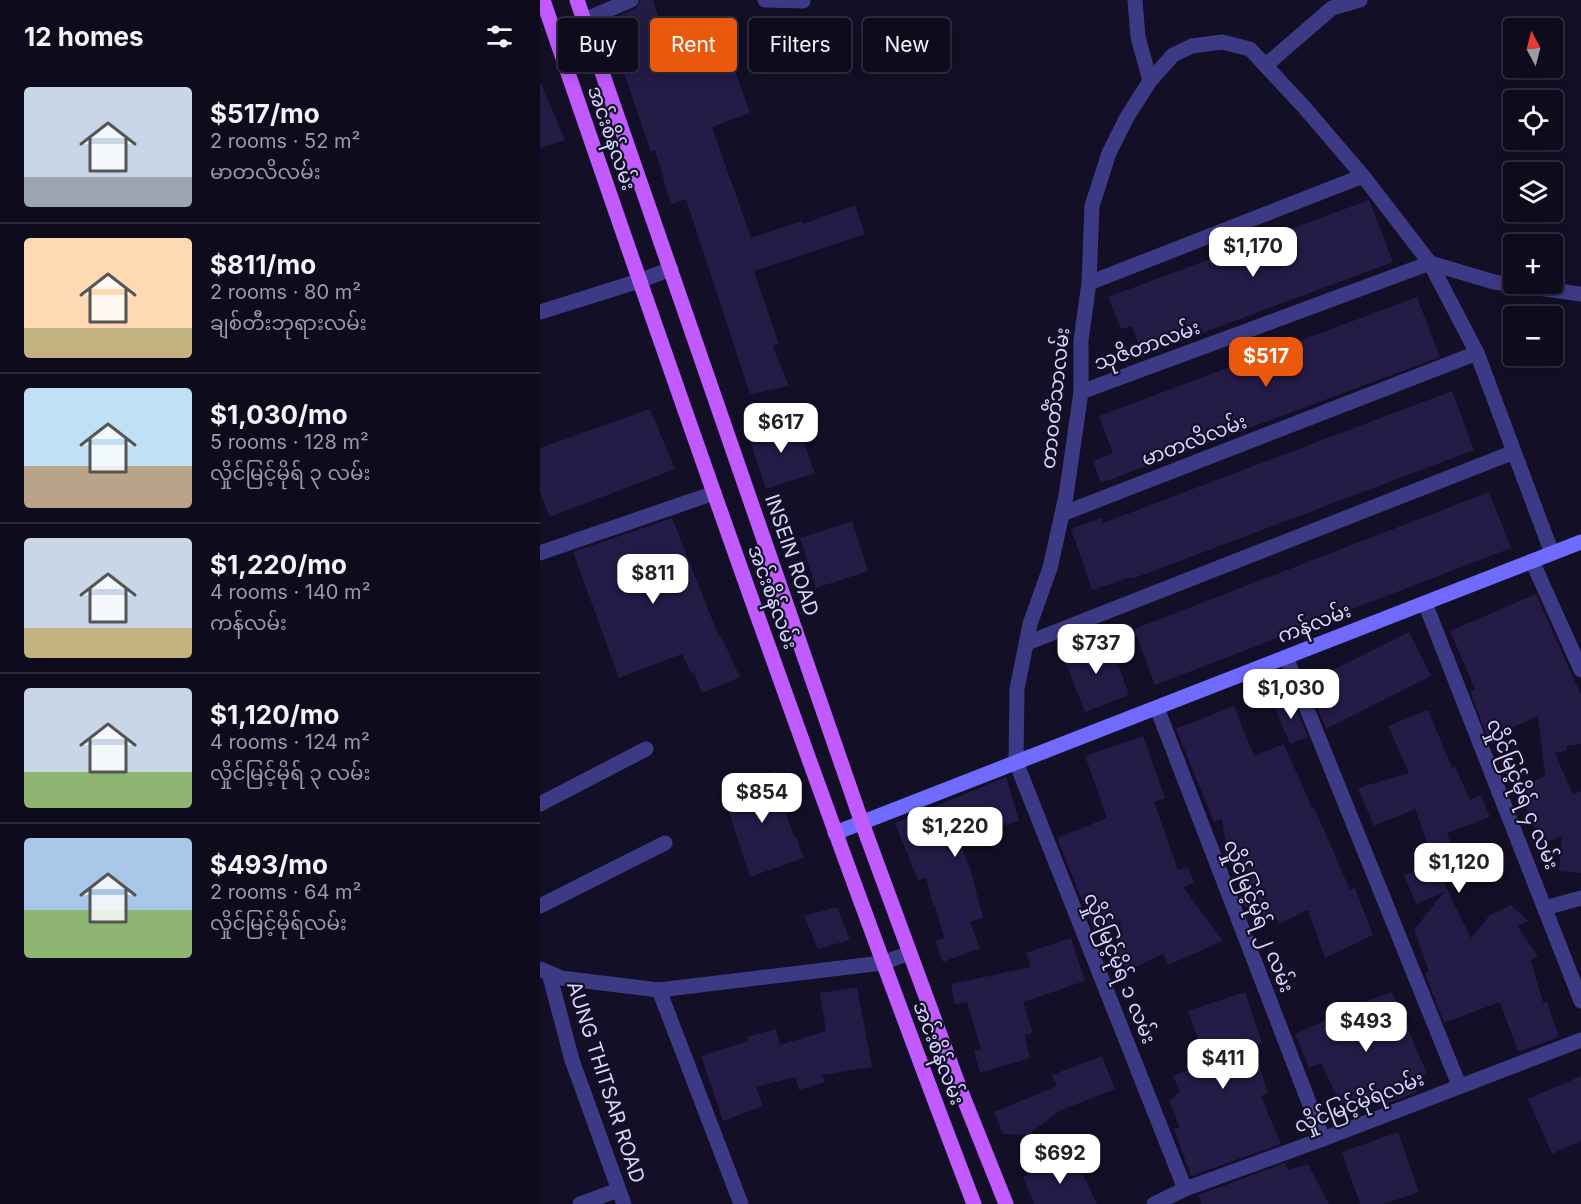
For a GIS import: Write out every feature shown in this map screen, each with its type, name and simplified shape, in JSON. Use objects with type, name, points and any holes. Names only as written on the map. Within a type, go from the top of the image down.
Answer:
[{"type":"main road","name":"အင်းစိန်လမ်း","points":[[543,0],[639,281],[835,833],[974,1204]]},
{"type":"main road","name":"INSEIN ROAD","points":[[577,0],[583,18]]},
{"type":"main road","name":"INSEIN ROAD","points":[[602,72],[862,823],[960,1089]]},
{"type":"main road","name":"ကန်လမ်း","points":[[835,833],[1581,542]]},
{"type":"main road","name":"အင်းစိန်လမ်း","points":[[960,1089],[1006,1204]]},
{"type":"street","points":[[589,18],[631,0]]},
{"type":"street","points":[[765,0],[803,1]]},
{"type":"street","points":[[1135,0],[1138,37],[1150,81]]},
{"type":"street","points":[[1360,0],[1332,8],[1266,65],[1363,176],[1430,262],[1477,353],[1552,553]]},
{"type":"street","name":"တာဝတိံသာလမ်း","points":[[1016,762],[1017,689],[1030,624],[1050,568],[1062,514],[1081,392],[1081,340],[1089,283],[1092,206],[1109,153],[1127,117],[1150,81],[1173,55],[1192,46],[1222,42],[1250,50],[1266,65]]},
{"type":"street","points":[[1089,283],[1363,176]]},
{"type":"street","points":[[1430,262],[1494,282],[1581,294]]},
{"type":"street","name":"သုဇိတာလမ်း","points":[[1081,392],[1430,262]]},
{"type":"street","points":[[540,312],[670,269]]},
{"type":"street","name":"မာတလိလမ်း","points":[[1062,514],[1477,353]]},
{"type":"street","points":[[1027,643],[1514,452]]},
{"type":"street","points":[[540,553],[714,493]]},
{"type":"street","points":[[1532,561],[1581,670]]},
{"type":"street","name":"လှိုင်မြင့်မိုရ် ၄ လမ်း","points":[[1425,603],[1581,1001]]},
{"type":"street","points":[[1286,657],[1459,1085]]},
{"type":"street","name":"လှိုင်မြင့်မိုရ် ၂ လမ်း","points":[[1156,708],[1323,1139]]},
{"type":"street","points":[[540,804],[646,749]]},
{"type":"street","name":"လှိုင်မြင့်မိုရ် ၁ လမ်း","points":[[1016,762],[1185,1189]]},
{"type":"street","points":[[540,906],[665,843]]},
{"type":"street","points":[[1545,908],[1581,898]]},
{"type":"street","points":[[544,971],[561,978],[659,990],[882,963],[910,953]]},
{"type":"street","name":"AUNG THITSAR ROAD","points":[[544,971],[572,1060],[621,1197]]},
{"type":"street","points":[[659,990],[741,1204]]},
{"type":"street","name":"လှိုင်မြင့်မိုရ်လမ်း","points":[[1154,1204],[1185,1189],[1323,1139],[1581,1040]]},
{"type":"street","points":[[580,1204],[621,1197]]},
{"type":"building","points":[[641,0],[653,0],[659,18],[650,18],[650,72],[735,72],[750,113],[712,127],[751,238],[802,221],[803,224],[855,205],[865,234],[754,271],[779,344],[772,345],[789,386],[750,394],[686,199],[671,204],[655,150],[651,152],[624,72],[638,72],[638,18],[613,18],[635,9]]},
{"type":"building","points":[[540,81],[565,140],[540,148]]},
{"type":"building","points":[[1369,200],[1393,262],[1143,355],[1132,326],[1121,329],[1108,297]]},
{"type":"building","points":[[1417,297],[1440,357],[1101,483],[1093,461],[1113,453],[1099,416]]},
{"type":"building","points":[[1452,391],[1474,450],[1132,579],[1131,577],[1092,590],[1071,529],[1101,518],[1103,523]]},
{"type":"building","points":[[650,409],[675,469],[550,517],[540,492],[540,448]]},
{"type":"building","points":[[795,419],[815,473],[766,489],[748,435]]},
{"type":"building","points":[[1489,492],[1511,548],[1155,685],[1134,629]]},
{"type":"building","points":[[672,518],[719,637],[721,636],[740,677],[702,693],[694,672],[691,673],[682,654],[619,678],[573,552]]},
{"type":"building","points":[[852,521],[868,571],[816,588],[800,538]]},
{"type":"building","points":[[1536,594],[1581,695],[1581,744],[1566,746],[1567,751],[1555,753],[1573,795],[1581,791],[1581,873],[1559,871],[1562,836],[1542,844],[1517,788],[1545,776],[1538,716],[1488,738],[1470,692],[1475,689],[1450,631]]},
{"type":"building","points":[[1409,632],[1431,676],[1326,729],[1307,683]]},
{"type":"building","points":[[1109,638],[1129,695],[1085,712],[1063,656]]},
{"type":"building","points":[[1291,696],[1308,737],[1290,744],[1273,704]]},
{"type":"building","points":[[1234,706],[1254,756],[1284,744],[1350,890],[1355,888],[1373,935],[1325,958],[1308,910],[1279,924],[1274,914],[1264,918],[1244,906],[1242,901],[1249,889],[1232,856],[1227,853],[1222,819],[1214,822],[1176,729]]},
{"type":"building","points":[[1428,710],[1452,768],[1455,766],[1470,800],[1481,795],[1490,817],[1447,833],[1458,862],[1499,847],[1506,865],[1471,877],[1439,873],[1471,938],[1490,915],[1511,905],[1528,921],[1517,926],[1538,956],[1531,961],[1543,1002],[1547,1002],[1559,1037],[1518,1052],[1500,1002],[1444,1023],[1425,973],[1429,971],[1414,930],[1444,892],[1416,904],[1404,875],[1434,863],[1437,869],[1415,809],[1374,826],[1358,788],[1409,773],[1388,726]]},
{"type":"building","points":[[1143,736],[1165,798],[1154,802],[1178,870],[1188,867],[1194,883],[1183,887],[1223,941],[1168,965],[1163,954],[1127,971],[1116,949],[1121,920],[1095,932],[1057,838],[1107,818],[1085,756]]},
{"type":"building","points":[[775,771],[783,790],[779,792],[794,837],[796,837],[804,858],[750,877],[722,791]]},
{"type":"building","points":[[1006,777],[1019,821],[958,839],[971,871],[983,918],[970,922],[980,948],[943,962],[935,941],[944,938],[926,878],[918,880],[895,823]]},
{"type":"building","points":[[837,907],[850,940],[818,949],[804,916]]},
{"type":"building","points":[[1071,938],[1085,981],[1023,1002],[1033,1033],[1025,1035],[1030,1058],[980,1073],[974,1051],[981,1049],[967,1002],[955,1004],[951,984],[1031,967],[1026,953]]},
{"type":"building","points":[[857,987],[872,1067],[822,1075],[825,1082],[799,1090],[795,1077],[756,1087],[763,1106],[723,1121],[701,1056],[748,1041],[747,1037],[776,1029],[780,1045],[826,1031],[820,993]]},
{"type":"building","points":[[1245,992],[1262,1043],[1253,1046],[1268,1093],[1261,1096],[1281,1144],[1191,1176],[1174,1129],[1180,1127],[1169,1101],[1180,1092],[1173,1076],[1206,1062],[1188,1011]]},
{"type":"building","points":[[1392,992],[1427,1074],[1412,1080],[1417,1092],[1379,1107],[1377,1101],[1355,1109],[1352,1099],[1340,1104],[1321,1063],[1309,1068],[1295,1034],[1341,1014],[1340,1011]]},
{"type":"building","points":[[1102,1056],[1115,1089],[1059,1111],[1028,1135],[1003,1134],[994,1112],[1057,1086],[1052,1075]]},
{"type":"building","points":[[1581,1076],[1581,1141],[1552,1154],[1528,1099]]},
{"type":"building","points":[[1398,1132],[1419,1192],[1383,1204],[1360,1204],[1342,1152]]},
{"type":"building","points":[[1074,1155],[1097,1204],[1034,1204],[1023,1177]]},
{"type":"building","points":[[1285,1163],[1288,1170],[1308,1164],[1329,1204],[1201,1204],[1198,1195]]}]
